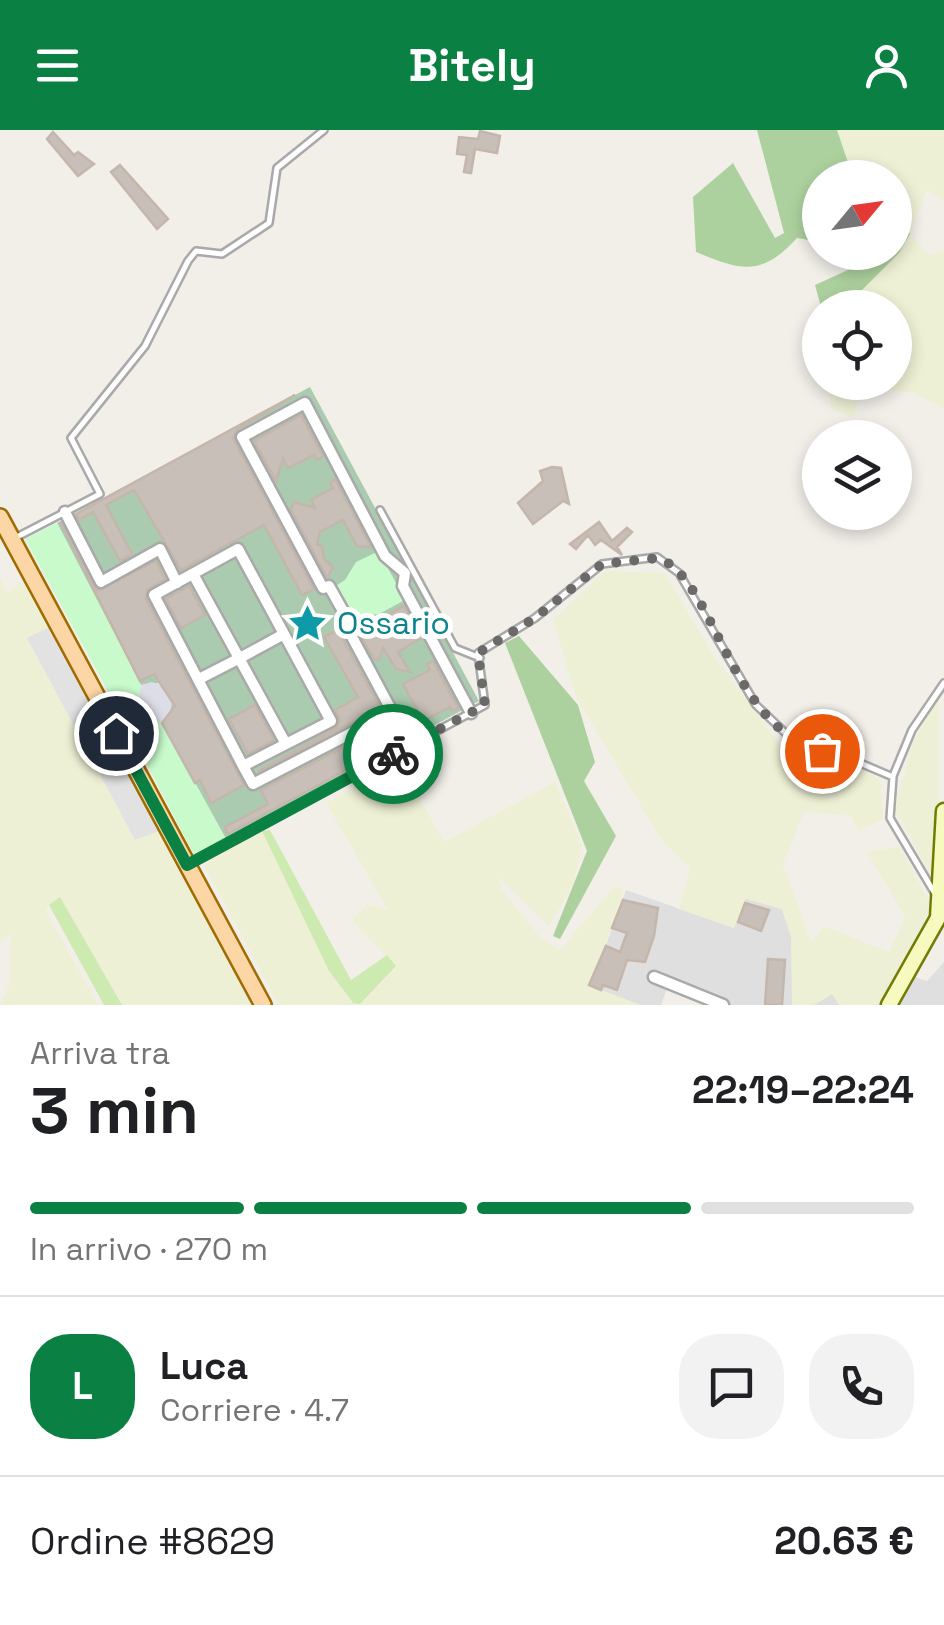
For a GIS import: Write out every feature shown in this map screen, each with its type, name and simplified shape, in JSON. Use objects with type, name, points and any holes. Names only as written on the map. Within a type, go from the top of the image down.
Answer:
[{"type":"main road","points":[[0,517],[263,1005]]},
{"type":"street","points":[[410,745],[344,622],[348,620],[329,586],[323,588],[242,437],[305,403],[385,556],[407,568],[402,586],[471,713]]},
{"type":"street","points":[[65,512],[101,582],[160,549],[177,582]]},
{"type":"street","points":[[244,766],[331,721],[238,550],[154,595],[253,784],[392,712]]},
{"type":"street","points":[[193,574],[286,744]]},
{"type":"street","points":[[199,680],[284,634]]},
{"type":"street","points":[[890,1005],[926,946],[942,903],[944,811]]},
{"type":"street","points":[[654,977],[723,1005]]},
{"type":"lane","points":[[12,540],[100,494],[71,438],[144,346],[188,261],[196,252],[222,254],[269,223],[277,168],[324,130]]},
{"type":"lane","points":[[380,510],[407,568],[455,648],[480,658]]},
{"type":"lane","points":[[187,865],[485,705],[488,698],[478,653],[535,618],[602,564],[658,558],[679,573],[756,705],[798,745],[846,757],[893,777]]},
{"type":"lane","points":[[942,903],[890,818],[893,777],[912,730],[944,683]]},
{"type":"shaded area","points":[[52,626],[162,830],[135,840],[27,638]]},
{"type":"shaded area","points":[[152,682],[163,686],[172,703],[169,717],[162,723],[143,715],[126,724],[120,713],[138,704],[141,685]]},
{"type":"shaded area","points":[[626,890],[734,928],[746,898],[782,909],[791,936],[927,981],[944,962],[944,1005],[711,1005],[668,986],[661,1005],[640,1005],[591,987]]},
{"type":"green space","points":[[757,130],[837,130],[847,160],[802,160],[802,239],[797,238],[761,265],[739,266],[696,252],[693,197],[733,163],[775,238],[784,233]]},
{"type":"green space","points":[[837,130],[944,130],[944,201],[927,189],[912,229],[912,160],[847,160]]},
{"type":"green space","points":[[912,236],[929,255],[944,250],[944,409],[912,392],[912,290],[862,290],[882,270],[912,270]]},
{"type":"green space","points":[[848,270],[882,270],[862,290],[816,290],[815,285]]},
{"type":"green space","points":[[310,387],[479,701],[226,839],[162,723],[169,717],[160,683],[141,685],[57,523]]},
{"type":"green space","points":[[831,400],[857,400],[854,417],[830,408]]},
{"type":"green space","points":[[57,523],[141,685],[138,704],[120,713],[25,539]]},
{"type":"green space","points":[[379,551],[405,600],[379,614],[351,617],[334,587],[345,580],[356,562]]},
{"type":"green space","points":[[605,571],[665,573],[713,655],[787,754],[835,759],[873,774],[881,784],[883,819],[859,831],[851,816],[804,812],[783,864],[811,942],[824,926],[889,952],[905,917],[867,852],[899,846],[932,907],[927,925],[880,1005],[839,1005],[832,994],[814,1005],[792,1005],[791,936],[782,909],[746,899],[734,928],[679,909],[690,868],[662,841],[576,697],[553,620]]},
{"type":"green space","points":[[0,577],[7,593],[26,579],[52,626],[28,638],[135,840],[162,830],[255,1005],[122,1005],[60,898],[45,909],[98,1005],[0,1005],[9,985],[11,934],[0,942]]},
{"type":"green space","points":[[519,636],[578,705],[595,762],[584,781],[616,836],[560,939],[553,936],[587,851],[505,643]]},
{"type":"green space","points":[[939,698],[939,890],[895,810],[912,743]]},
{"type":"green space","points":[[143,715],[162,723],[226,839],[194,855],[126,724]]},
{"type":"green space","points":[[399,762],[444,842],[555,782],[582,845],[573,884],[549,927],[499,878],[502,890],[541,938],[560,950],[615,886],[624,891],[591,986],[640,1005],[279,1005],[205,867],[206,861],[262,831],[329,971],[351,1002],[360,1004],[396,966],[352,921],[367,904],[388,910],[326,803]]},
{"type":"green space","points":[[270,830],[351,980],[387,955],[396,966],[360,1004],[353,1003],[329,971],[262,831]]},
{"type":"green space","points":[[60,897],[122,1005],[104,1005],[49,905]]},
{"type":"building","points":[[480,131],[500,136],[497,153],[475,149],[471,173],[464,172],[467,155],[457,154],[459,137],[478,139]]},
{"type":"building","points":[[53,132],[74,155],[78,152],[94,164],[78,176],[47,139]]},
{"type":"building","points":[[120,165],[168,219],[157,229],[111,172]]},
{"type":"building","points":[[295,395],[238,429],[233,438],[314,589],[302,595],[264,525],[181,570],[134,490],[106,505],[132,554],[120,561],[93,512],[79,520],[76,514]]},
{"type":"building","points":[[301,415],[323,456],[317,460],[314,455],[288,468],[283,459],[276,481],[254,441]]},
{"type":"building","points":[[561,468],[569,504],[563,501],[533,524],[518,503],[543,481],[540,471]]},
{"type":"building","points":[[335,479],[371,547],[357,546],[343,520],[320,532],[317,544],[333,567],[327,578],[291,510],[294,502],[315,508],[311,500],[333,488],[330,483]]},
{"type":"building","points":[[60,522],[97,590],[156,561],[165,579],[147,590],[146,599],[244,785],[211,803],[200,780],[195,783],[162,723],[175,706],[154,674],[140,681]]},
{"type":"building","points":[[599,522],[612,541],[627,528],[632,532],[617,547],[622,555],[601,540],[595,545],[588,535],[576,549],[570,544]]},
{"type":"building","points":[[189,586],[205,615],[181,628],[166,599]]},
{"type":"building","points":[[404,606],[421,638],[398,652],[410,672],[396,669],[383,648],[379,660],[374,659],[355,625],[365,627]]},
{"type":"building","points":[[338,630],[380,708],[257,772],[336,728],[340,720],[335,710],[358,697],[324,637]]},
{"type":"building","points":[[433,661],[458,708],[452,711],[450,707],[423,721],[403,684],[430,670],[427,664]]},
{"type":"building","points":[[255,705],[274,740],[248,754],[229,719]]},
{"type":"building","points":[[389,724],[398,742],[228,834],[225,827],[268,804],[261,790]]},
{"type":"building","points":[[623,900],[658,908],[654,936],[645,962],[627,960],[617,990],[603,985],[601,990],[589,985],[606,946],[620,952],[627,933],[612,928]]},
{"type":"building","points":[[745,903],[769,910],[761,931],[738,922]]},
{"type":"building","points":[[768,959],[785,960],[782,1005],[765,1005]]},
{"type":"way so far","points":[[393,754],[485,705],[488,698],[478,653],[494,640],[535,618],[602,564],[658,558],[670,562],[679,573],[756,705],[798,745],[822,751]]},
{"type":"place","name":"Ossario","points":[[307,623]]},
{"type":"route","points":[[116,733],[187,865],[393,754]]}]
